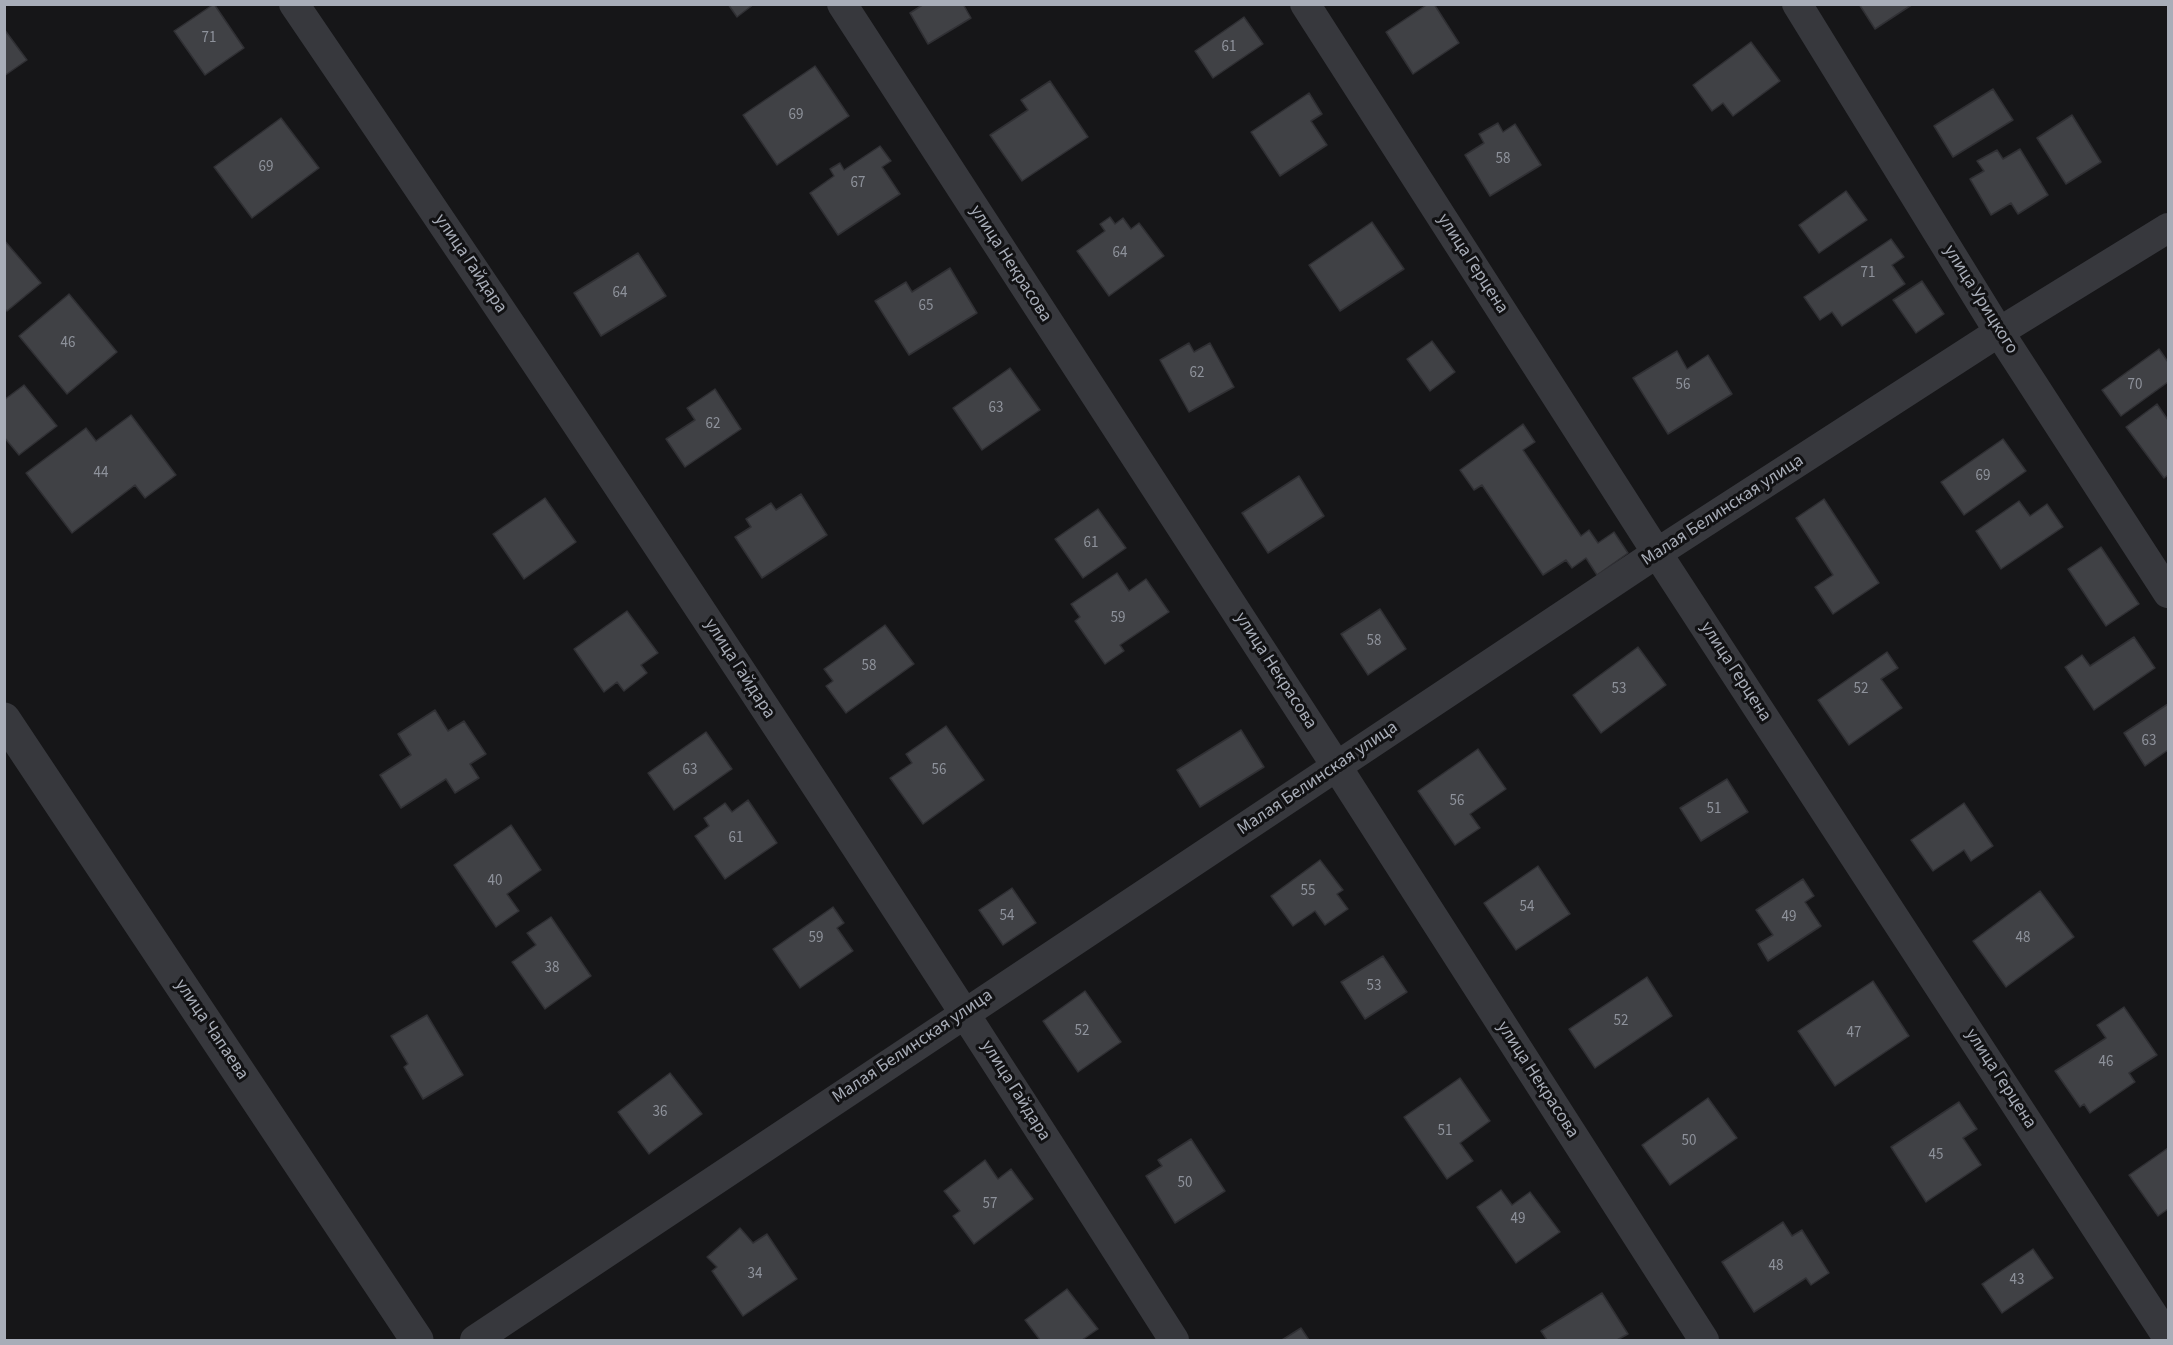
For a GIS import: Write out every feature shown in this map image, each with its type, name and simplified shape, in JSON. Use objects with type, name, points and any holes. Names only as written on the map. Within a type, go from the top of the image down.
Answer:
[{"type":"street","name":"улица Гайдара","points":[[294,4],[494,299],[966,1012],[1174,1341]]},
{"type":"street","name":"улица Некрасова","points":[[842,4],[1337,767],[1704,1341]]},
{"type":"street","name":"улица Герцена","points":[[1305,4],[1657,553],[2169,1338]]},
{"type":"street","name":"улица Урицкого","points":[[1797,4],[1999,332],[2169,593]]},
{"type":"street","name":"Малая Белинская улица","points":[[475,1341],[1657,553],[1999,332],[2169,228]]},
{"type":"street","name":"улица Чапаева","points":[[4,719],[417,1341]]},
{"type":"building","points":[[214,4],[244,48],[205,75],[174,31]]},
{"type":"building","points":[[728,4],[754,4],[737,17]]},
{"type":"building","points":[[924,4],[963,4],[971,18],[928,44],[910,13]]},
{"type":"building","points":[[1428,4],[1434,4],[1459,43],[1413,74],[1386,32]]},
{"type":"building","points":[[1859,4],[1913,4],[1875,29]]},
{"type":"building","points":[[1244,17],[1263,44],[1213,78],[1195,51]]},
{"type":"building","points":[[4,29],[27,60],[4,76]]},
{"type":"building","points":[[1751,42],[1780,81],[1733,116],[1723,103],[1712,111],[1693,85]]},
{"type":"building","points":[[815,66],[849,116],[777,165],[743,115]]},
{"type":"building","points":[[1050,81],[1088,137],[1022,181],[990,135],[1028,110],[1021,100]]},
{"type":"building","points":[[1993,89],[2013,120],[1953,157],[1934,126]]},
{"type":"building","points":[[1309,93],[1322,114],[1311,121],[1327,145],[1280,176],[1251,132]]},
{"type":"building","points":[[2072,115],[2101,162],[2066,184],[2037,138]]},
{"type":"building","points":[[281,118],[319,168],[252,218],[214,167]]},
{"type":"building","points":[[1498,123],[1503,132],[1515,124],[1541,165],[1490,196],[1465,155],[1484,143],[1479,134]]},
{"type":"building","points":[[880,146],[891,161],[882,167],[900,194],[838,235],[810,193],[834,176],[830,169],[840,163],[844,170]]},
{"type":"building","points":[[2020,149],[2048,195],[2018,214],[2011,203],[1991,215],[1970,179],[1984,171],[1977,161],[1997,150],[2003,159]]},
{"type":"building","points":[[1846,191],[1867,220],[1819,253],[1799,225]]},
{"type":"building","points":[[1110,217],[1115,224],[1123,218],[1131,229],[1139,223],[1164,256],[1109,296],[1077,251],[1105,231],[1100,224]]},
{"type":"building","points":[[1372,222],[1404,269],[1340,311],[1309,265]]},
{"type":"building","points":[[1891,239],[1904,257],[1892,265],[1905,284],[1842,326],[1832,312],[1820,320],[1804,297]]},
{"type":"building","points":[[4,240],[41,283],[7,311],[4,308]]},
{"type":"building","points":[[638,253],[666,296],[601,336],[574,293]]},
{"type":"building","points":[[950,268],[977,313],[909,355],[875,301],[906,282],[912,292]]},
{"type":"building","points":[[1922,281],[1944,314],[1916,333],[1893,300]]},
{"type":"building","points":[[69,294],[117,352],[67,394],[19,336]]},
{"type":"building","points":[[1432,341],[1455,372],[1430,391],[1407,359]]},
{"type":"building","points":[[1189,343],[1194,352],[1210,343],[1234,387],[1189,412],[1160,360]]},
{"type":"building","points":[[2159,349],[2168,362],[2168,382],[2121,416],[2102,390]]},
{"type":"building","points":[[1677,351],[1687,369],[1708,355],[1732,394],[1668,434],[1633,378]]},
{"type":"building","points":[[1010,368],[1040,410],[982,450],[953,408]]},
{"type":"building","points":[[24,385],[57,426],[19,455],[4,437],[4,400]]},
{"type":"building","points":[[715,389],[741,429],[685,467],[666,439],[695,420],[687,408]]},
{"type":"building","points":[[2157,404],[2168,420],[2168,475],[2164,478],[2126,427]]},
{"type":"building","points":[[131,415],[176,475],[145,498],[135,485],[72,533],[26,473],[86,428],[96,441]]},
{"type":"building","points":[[1523,424],[1535,442],[1523,450],[1581,536],[1589,530],[1598,543],[1614,532],[1628,553],[1597,575],[1586,558],[1572,568],[1566,560],[1543,575],[1482,485],[1474,490],[1460,470]]},
{"type":"building","points":[[2003,439],[2026,471],[1964,515],[1941,482]]},
{"type":"building","points":[[1299,476],[1324,516],[1268,553],[1242,513]]},
{"type":"building","points":[[801,494],[827,535],[762,578],[735,537],[751,527],[746,519],[771,503],[776,510]]},
{"type":"building","points":[[545,498],[576,542],[524,579],[493,534]]},
{"type":"building","points":[[1824,499],[1879,583],[1833,614],[1815,587],[1833,575],[1796,518]]},
{"type":"building","points":[[2019,501],[2030,516],[2047,504],[2063,527],[2001,569],[1976,531]]},
{"type":"building","points":[[1098,509],[1126,548],[1083,578],[1055,539]]},
{"type":"building","points":[[2101,547],[2139,604],[2106,626],[2068,569]]},
{"type":"building","points":[[1117,573],[1129,591],[1146,579],[1169,612],[1120,645],[1124,651],[1105,664],[1075,621],[1080,617],[1071,604]]},
{"type":"building","points":[[1380,609],[1406,649],[1368,675],[1341,634]]},
{"type":"building","points":[[627,611],[658,653],[641,665],[647,673],[624,691],[617,682],[604,692],[574,649]]},
{"type":"building","points":[[885,625],[914,664],[846,713],[826,686],[833,681],[824,669]]},
{"type":"building","points":[[2134,637],[2155,668],[2094,710],[2065,667],[2082,655],[2090,666]]},
{"type":"building","points":[[1638,647],[1666,685],[1601,733],[1573,695]]},
{"type":"building","points":[[1887,652],[1898,668],[1881,679],[1902,708],[1849,745],[1818,700]]},
{"type":"building","points":[[2168,704],[2168,750],[2145,766],[2124,733]]},
{"type":"building","points":[[435,710],[448,731],[464,721],[486,754],[470,764],[479,778],[455,793],[446,779],[401,808],[380,775],[411,755],[398,734]]},
{"type":"building","points":[[946,726],[984,780],[923,824],[890,778],[912,763],[906,754]]},
{"type":"building","points":[[1241,730],[1264,767],[1200,807],[1177,770]]},
{"type":"building","points":[[706,732],[732,769],[674,810],[648,773]]},
{"type":"building","points":[[1478,749],[1506,789],[1470,814],[1480,828],[1455,845],[1418,791]]},
{"type":"building","points":[[1727,779],[1748,812],[1701,841],[1680,808]]},
{"type":"building","points":[[748,800],[777,843],[725,879],[695,836],[709,826],[704,818],[725,803],[732,812]]},
{"type":"building","points":[[1964,803],[1993,846],[1971,861],[1964,850],[1933,871],[1911,840]]},
{"type":"building","points":[[511,825],[541,870],[507,894],[519,911],[496,927],[454,865]]},
{"type":"building","points":[[1320,860],[1343,890],[1337,894],[1348,909],[1325,925],[1315,911],[1293,926],[1271,896]]},
{"type":"building","points":[[1538,866],[1570,914],[1516,950],[1484,903]]},
{"type":"building","points":[[1803,879],[1814,896],[1805,902],[1821,926],[1768,961],[1758,944],[1773,935],[1756,910]]},
{"type":"building","points":[[1012,888],[1036,923],[1003,945],[979,910]]},
{"type":"building","points":[[2040,891],[2074,937],[2006,987],[1973,941]]},
{"type":"building","points":[[833,907],[844,923],[837,928],[853,951],[800,988],[773,949]]},
{"type":"building","points":[[551,917],[591,976],[545,1009],[512,962],[536,945],[527,933]]},
{"type":"building","points":[[1383,956],[1407,992],[1365,1019],[1341,982]]},
{"type":"building","points":[[1647,977],[1672,1016],[1595,1068],[1569,1029]]},
{"type":"building","points":[[1873,981],[1909,1036],[1835,1086],[1798,1031]]},
{"type":"building","points":[[1085,991],[1121,1042],[1078,1072],[1043,1021]]},
{"type":"building","points":[[2124,1007],[2157,1055],[2129,1073],[2135,1082],[2090,1113],[2084,1104],[2080,1107],[2055,1071],[2106,1038],[2097,1025]]},
{"type":"building","points":[[427,1015],[463,1075],[423,1099],[404,1067],[408,1064],[391,1036]]},
{"type":"building","points":[[670,1073],[702,1114],[649,1154],[618,1112]]},
{"type":"building","points":[[1460,1078],[1490,1121],[1460,1143],[1473,1161],[1447,1179],[1404,1117]]},
{"type":"building","points":[[1708,1098],[1737,1138],[1670,1185],[1642,1145]]},
{"type":"building","points":[[1959,1102],[1977,1129],[1963,1138],[1981,1165],[1926,1202],[1891,1147]]},
{"type":"building","points":[[1191,1139],[1225,1191],[1175,1223],[1146,1176],[1162,1166],[1158,1160]]},
{"type":"building","points":[[2168,1148],[2168,1209],[2158,1216],[2129,1175]]},
{"type":"building","points":[[985,1160],[998,1179],[1011,1169],[1033,1199],[974,1244],[953,1216],[960,1211],[944,1191]]},
{"type":"building","points":[[1501,1190],[1512,1205],[1530,1192],[1560,1232],[1516,1263],[1477,1207]]},
{"type":"building","points":[[1783,1222],[1792,1236],[1802,1230],[1829,1273],[1811,1285],[1806,1278],[1754,1312],[1722,1262]]},
{"type":"building","points":[[740,1228],[753,1243],[767,1234],[797,1279],[743,1316],[712,1271],[717,1267],[707,1257]]},
{"type":"building","points":[[2033,1249],[2053,1278],[2002,1313],[1982,1284]]},
{"type":"building","points":[[1067,1289],[1098,1329],[1082,1340],[1040,1340],[1025,1320]]},
{"type":"building","points":[[1602,1293],[1628,1334],[1617,1340],[1547,1340],[1541,1331]]},
{"type":"building","points":[[1301,1328],[1309,1340],[1282,1340]]}]
